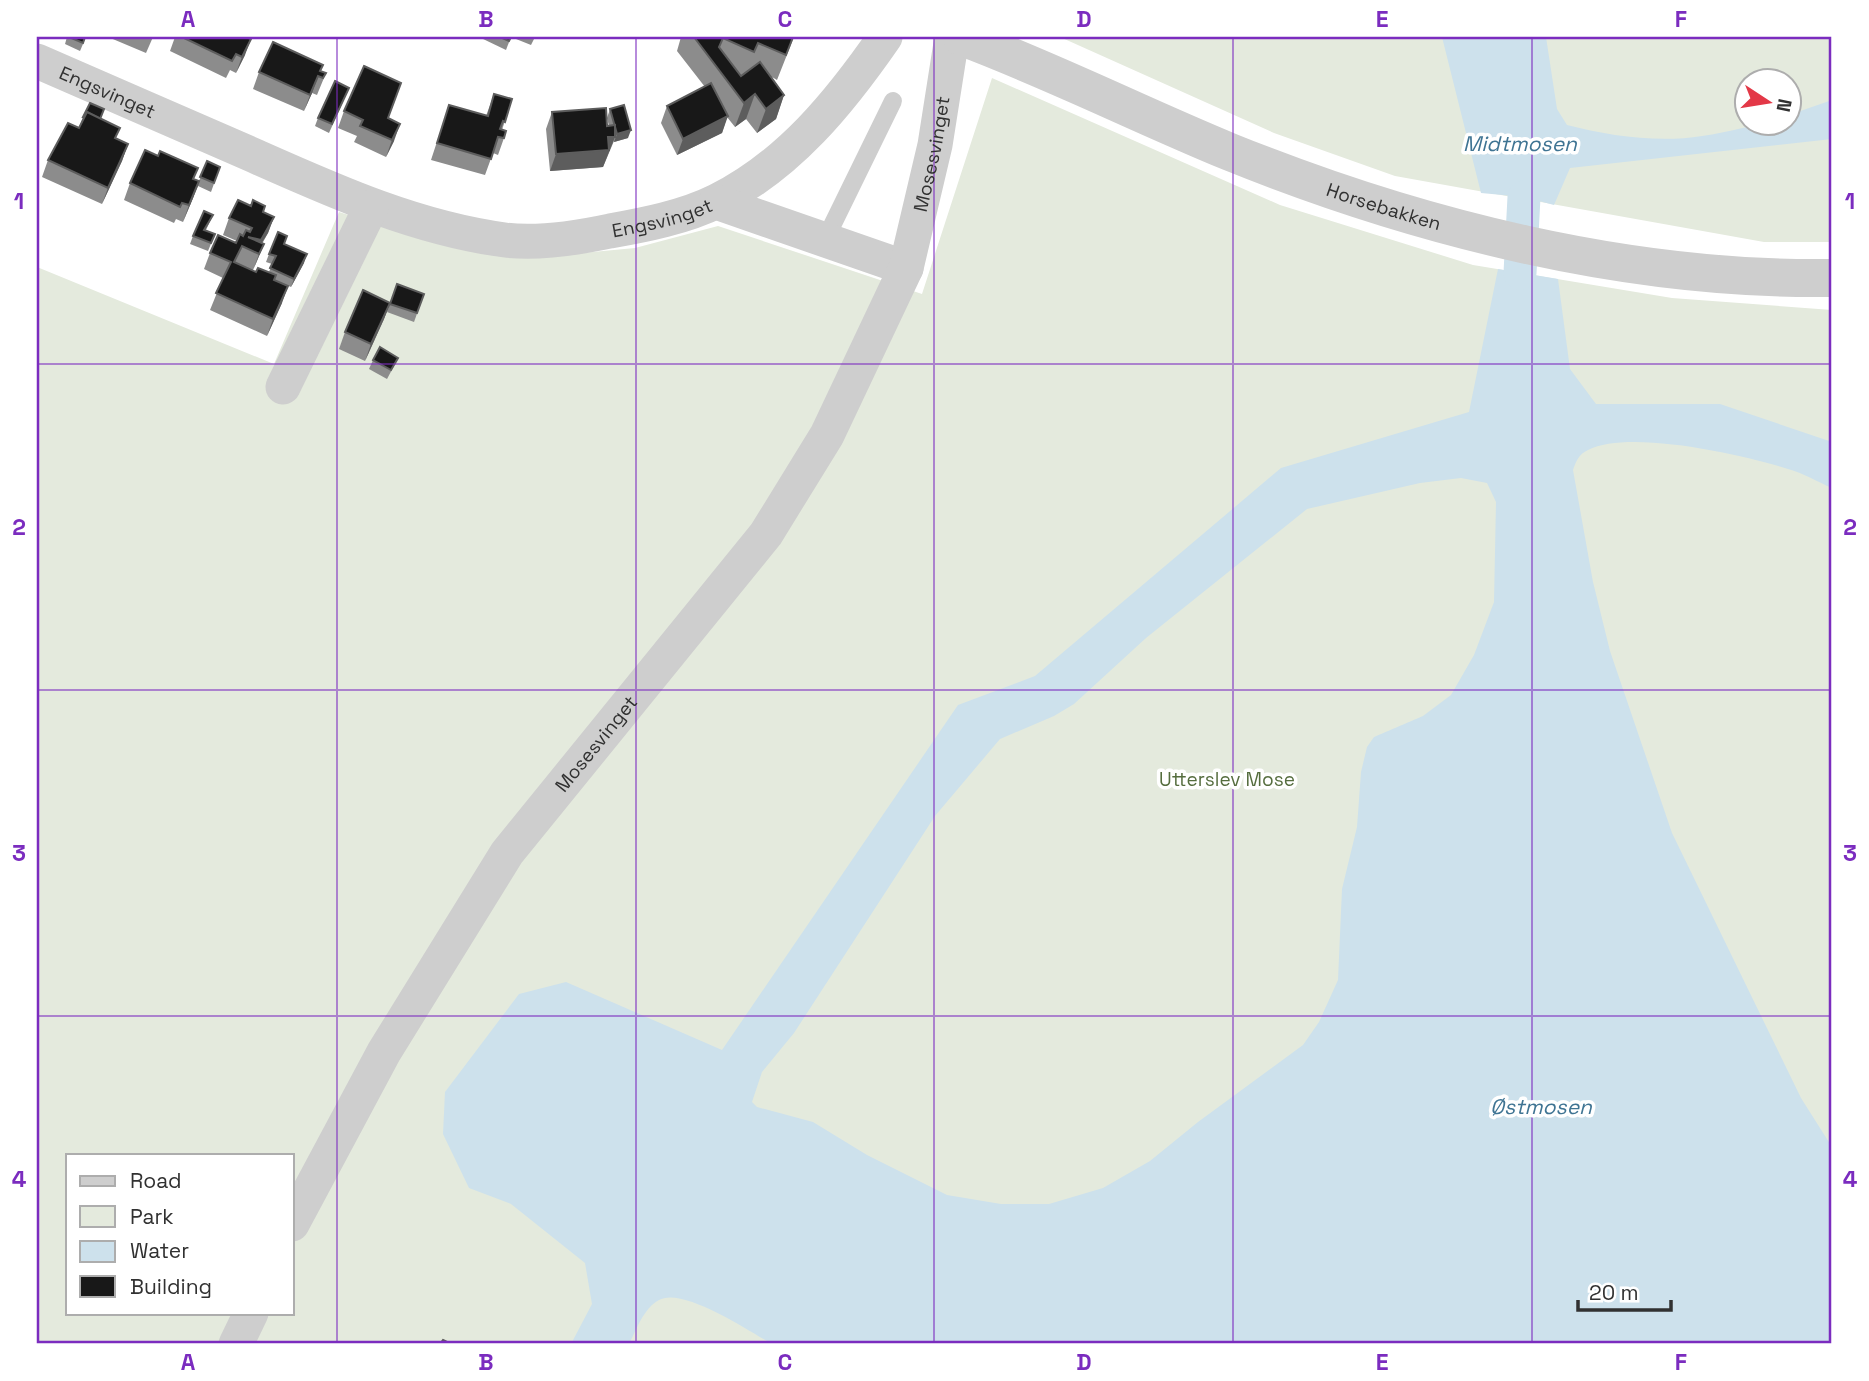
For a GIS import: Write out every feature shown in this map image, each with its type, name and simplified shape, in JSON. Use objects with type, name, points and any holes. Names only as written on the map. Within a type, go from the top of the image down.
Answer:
[{"type":"street","name":"Engsvinget","points":[[37,61],[372,207],[450,230],[508,240],[574,238],[643,225],[716,202],[774,163],[816,128],[856,79],[885,37]]},
{"type":"street","name":"Mosesvinget","points":[[294,1220],[384,1052],[507,853],[765,534],[827,435],[906,268],[935,145],[952,37]]},
{"type":"street","name":"Horsebakken","points":[[962,37],[1230,152],[1327,188],[1461,231],[1582,255],[1701,272],[1832,278]]},
{"type":"street","points":[[716,202],[906,268]]},
{"type":"street","points":[[283,387],[372,207]]},
{"type":"street","points":[[236,1344],[251,1314]]},
{"type":"lane","points":[[825,240],[893,101]]},
{"type":"green space","points":[[1060,37],[1832,37],[1832,242],[1764,242],[1395,176],[1274,133]]},
{"type":"green space","name":"Utterslev Mose","points":[[992,78],[1280,205],[1473,265],[1672,298],[1832,310],[1832,1344],[39,1344],[37,267],[274,364],[339,212],[459,249],[550,256],[635,248],[718,226],[922,294]]},
{"type":"water","name":"Midtmosen","points":[[1442,37],[1546,37],[1557,109],[1567,125],[1600,132],[1669,139],[1732,130],[1732,136],[1802,136],[1802,110],[1832,100],[1832,139],[1570,168],[1554,205],[1524,197],[1481,193]]},
{"type":"water","name":"Østmosen","points":[[1498,269],[1558,279],[1570,369],[1596,404],[1720,404],[1832,442],[1832,488],[1768,463],[1716,451],[1658,443],[1607,444],[1588,450],[1578,458],[1573,470],[1593,582],[1610,651],[1672,833],[1801,1098],[1832,1147],[1832,1344],[772,1344],[716,1312],[683,1299],[670,1297],[653,1304],[629,1344],[571,1344],[592,1304],[585,1263],[511,1204],[469,1188],[443,1134],[445,1092],[519,994],[566,982],[722,1050],[958,705],[1035,676],[1281,468],[1469,412]],"holes":[[[1461,478],[1487,483],[1496,502],[1494,602],[1474,655],[1451,695],[1423,716],[1374,737],[1367,747],[1361,772],[1357,827],[1342,889],[1338,980],[1319,1022],[1303,1045],[1150,1161],[1103,1188],[1049,1204],[1001,1204],[947,1195],[867,1155],[813,1122],[757,1107],[752,1102],[762,1072],[794,1033],[935,816],[1000,739],[1054,716],[1074,704],[1146,638],[1307,509],[1420,483]]]},
{"type":"building","points":[[69,37],[85,37],[83,43]]},
{"type":"building","points":[[182,37],[251,39],[242,57],[236,54],[232,61]]},
{"type":"building","points":[[694,37],[793,37],[786,55],[758,43],[754,52],[723,38],[719,47],[741,76],[760,62],[784,95],[766,109],[755,94],[744,103]]},
{"type":"building","points":[[273,42],[323,65],[320,71],[326,73],[323,78],[318,76],[310,95],[259,72]]},
{"type":"building","points":[[364,66],[401,83],[388,118],[400,124],[392,140],[360,126],[363,120],[344,111]]},
{"type":"building","points":[[335,81],[349,88],[332,124],[318,118]]},
{"type":"building","points":[[711,83],[728,116],[683,139],[667,106]]},
{"type":"building","points":[[494,94],[512,99],[500,129],[506,131],[504,138],[498,137],[491,159],[437,143],[449,105],[488,116]]},
{"type":"building","points":[[90,103],[104,109],[100,119],[87,112],[83,117]]},
{"type":"building","points":[[624,105],[631,130],[617,134],[610,109]]},
{"type":"building","points":[[606,108],[607,126],[615,125],[615,137],[608,137],[609,150],[556,154],[552,112]]},
{"type":"building","points":[[87,112],[120,128],[115,138],[128,144],[108,188],[48,160],[68,123],[79,128]]},
{"type":"building","points":[[145,150],[158,156],[160,151],[198,168],[193,179],[199,181],[189,205],[182,203],[180,207],[130,183]]},
{"type":"building","points":[[207,161],[220,167],[214,183],[200,177]]},
{"type":"building","points":[[238,200],[251,206],[253,200],[265,206],[263,212],[274,217],[261,240],[248,237],[264,244],[259,254],[242,246],[234,262],[256,272],[258,268],[276,275],[274,280],[288,286],[273,319],[216,293],[231,262],[210,253],[218,235],[236,243],[240,234],[243,236],[246,230],[250,232],[252,228],[229,218]]},
{"type":"building","points":[[204,211],[213,215],[204,230],[215,234],[211,243],[193,236]]},
{"type":"building","points":[[278,232],[287,236],[284,244],[307,254],[294,279],[270,268],[276,256],[269,254]]},
{"type":"building","points":[[397,284],[424,294],[417,313],[390,304]]},
{"type":"building","points":[[363,290],[390,303],[371,344],[345,332]]},
{"type":"building","points":[[380,347],[398,358],[391,370],[373,360]]},
{"type":"waterway","points":[[1520,273],[1524,197]]}]
